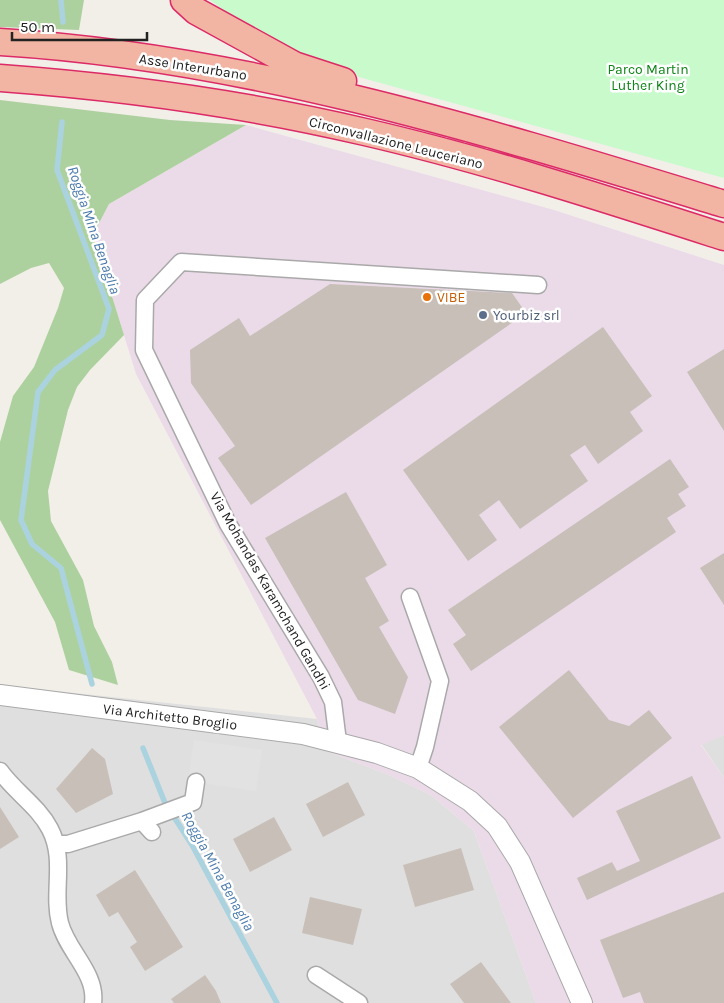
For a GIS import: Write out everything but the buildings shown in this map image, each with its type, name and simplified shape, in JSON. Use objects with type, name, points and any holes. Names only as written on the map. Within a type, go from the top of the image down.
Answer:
[{"type":"highway","points":[[184,0],[196,10],[294,65],[363,88],[384,105],[558,154],[724,204]]},
{"type":"highway","name":"Asse Interurbano","points":[[0,42],[44,45],[152,60],[260,78],[384,105]]},
{"type":"highway","name":"Circonvallazione Leuceriano","points":[[0,78],[184,99],[365,132],[467,159],[724,237]]},
{"type":"street","name":"Via Mohandas Karamchand Gandhi","points":[[338,742],[333,702],[322,677],[228,524],[144,350],[145,300],[181,262],[538,285]]},
{"type":"street","points":[[410,597],[440,681],[425,747],[418,768]]},
{"type":"street","name":"Via Architetto Broglio","points":[[0,696],[303,734],[338,742]]},
{"type":"street","points":[[338,742],[378,753],[418,768],[470,802],[497,826],[520,862],[582,1003]]},
{"type":"street","points":[[0,771],[36,808],[50,828],[56,844],[59,869],[59,922],[66,942],[90,978],[94,1003]]},
{"type":"street","points":[[56,844],[68,844],[147,826],[162,815],[193,802],[196,782]]},
{"type":"street","points":[[316,975],[359,1003]]},
{"type":"shaded area","points":[[246,125],[554,210],[724,265],[724,735],[701,745],[724,778],[724,1003],[536,1003],[474,831],[431,795],[387,774],[326,751],[317,719],[136,374],[93,235],[109,204]]},
{"type":"shaded area","points":[[0,685],[317,719],[326,751],[387,774],[431,795],[474,831],[536,1003],[0,1003]]},
{"type":"shaded area","points":[[724,735],[724,778],[701,744]]},
{"type":"shaded area","points":[[194,740],[262,750],[256,791],[188,781]]},
{"type":"green space","points":[[0,0],[84,0],[79,30],[0,27]]},
{"type":"green space","name":"Parco Martin Luther King","points":[[210,0],[724,0],[724,178],[319,66],[245,26]]},
{"type":"green space","points":[[0,100],[170,120],[246,125],[109,204],[93,235],[124,335],[90,370],[77,387],[68,410],[48,491],[51,521],[83,580],[94,626],[112,662],[118,685],[69,670],[55,622],[0,520],[0,442],[13,396],[34,367],[64,288],[49,263],[31,268],[0,284]]},
{"type":"waterway","name":"Roggia Mina Benaglia","points":[[61,0],[63,22]]},
{"type":"waterway","name":"Roggia Mina Benaglia","points":[[62,122],[57,170],[109,309],[102,335],[55,370],[38,392],[21,520],[32,544],[61,568],[92,684]]},
{"type":"waterway","name":"Roggia Mina Benaglia","points":[[143,748],[165,803],[192,845],[277,1003]]},
{"type":"place","name":"VIBE","points":[[427,297]]},
{"type":"place","name":"Yourbiz srl","points":[[483,315]]}]
